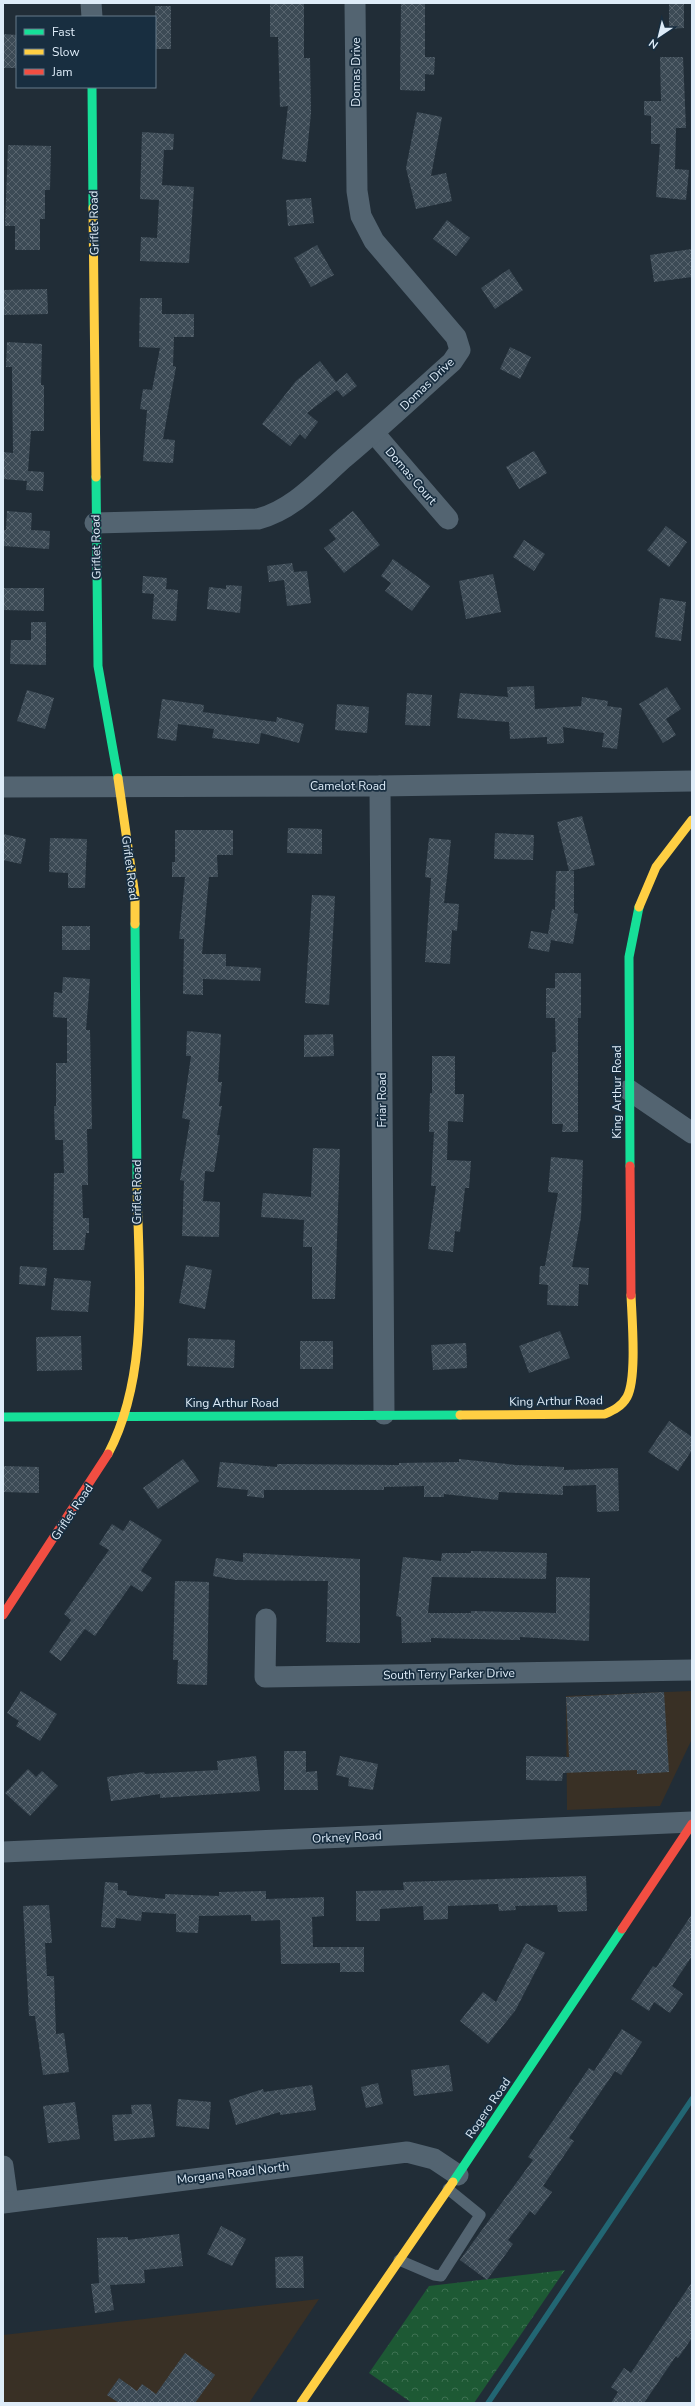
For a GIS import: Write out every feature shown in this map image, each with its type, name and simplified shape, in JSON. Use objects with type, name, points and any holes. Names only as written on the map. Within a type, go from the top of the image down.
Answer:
[{"type":"street","points":[[91,3],[92,16]]},
{"type":"street","name":"Domas Drive","points":[[95,523],[258,519],[274,515],[292,504],[374,433],[452,362],[460,350],[456,337],[374,240],[361,216],[357,191],[355,3]]},
{"type":"street","name":"Griflet Road","points":[[3,1615],[101,1468],[125,1415],[133,1379],[138,1326],[135,904],[119,786],[98,666],[95,523],[92,88]]},
{"type":"street","name":"Domas Court","points":[[374,433],[448,519]]},
{"type":"street","name":"Camelot Road","points":[[3,788],[119,786],[380,786],[692,781]]},
{"type":"street","name":"Friar Road","points":[[380,786],[384,1414]]},
{"type":"street","name":"King Arthur Road","points":[[3,1417],[125,1415],[606,1414],[617,1410],[625,1401],[632,1382],[628,957],[632,928],[638,903],[650,875],[692,820]]},
{"type":"street","points":[[629,1090],[692,1133]]},
{"type":"street","name":"South Terry Parker Drive","points":[[266,1619],[265,1677],[692,1670]]},
{"type":"street","name":"Orkney Road","points":[[3,1852],[692,1823]]},
{"type":"street","name":"Rogero Road","points":[[301,2403],[453,2182],[692,1823]]},
{"type":"street","name":"Morgana Road North","points":[[5,2202],[407,2152],[434,2159],[453,2182]]},
{"type":"street","points":[[3,2166],[5,2202]]},
{"type":"lane","points":[[399,2260],[434,2275],[441,2276],[480,2215],[453,2182]]},
{"type":"shaded area","points":[[692,1691],[692,1739],[660,1806],[567,1810],[566,1696]]},
{"type":"shaded area","points":[[319,2299],[249,2403],[3,2403],[3,2335]]},
{"type":"green space","points":[[565,2270],[474,2403],[412,2403],[369,2373],[429,2286]]},
{"type":"building","points":[[270,3],[304,3],[304,58],[310,58],[311,113],[306,162],[282,159],[288,106],[280,107],[278,37],[270,37]]},
{"type":"building","points":[[401,3],[425,3],[425,57],[435,57],[434,75],[425,74],[425,91],[400,90]]},
{"type":"building","points":[[669,3],[684,3],[684,28],[669,29]]},
{"type":"building","points":[[155,6],[171,6],[171,49],[156,49]]},
{"type":"building","points":[[3,34],[16,35],[16,68],[3,68]]},
{"type":"building","points":[[660,57],[683,57],[686,128],[676,128],[675,169],[689,170],[686,200],[656,197],[660,144],[651,144],[651,116],[644,115],[644,101],[661,101]]},
{"type":"building","points":[[417,112],[442,117],[431,176],[446,173],[452,201],[416,209],[406,168]]},
{"type":"building","points":[[142,132],[174,134],[173,150],[164,150],[162,185],[194,187],[189,263],[140,261],[141,237],[157,238],[159,200],[140,199]]},
{"type":"building","points":[[8,145],[51,146],[50,190],[45,190],[45,219],[40,219],[40,250],[15,250],[15,226],[5,226]]},
{"type":"building","points":[[311,198],[314,223],[288,226],[286,200]]},
{"type":"building","points":[[447,220],[470,238],[456,256],[433,239]]},
{"type":"building","points":[[317,245],[334,275],[311,287],[294,258]]},
{"type":"building","points":[[692,249],[692,277],[654,282],[650,255]]},
{"type":"building","points":[[509,269],[523,290],[495,309],[481,288]]},
{"type":"building","points":[[47,289],[48,314],[3,315],[3,290]]},
{"type":"building","points":[[140,298],[162,298],[162,314],[194,314],[194,337],[174,337],[173,366],[176,367],[163,439],[175,440],[173,463],[143,461],[147,410],[140,409],[143,389],[152,390],[160,348],[139,347]]},
{"type":"building","points":[[7,342],[42,344],[41,385],[44,385],[44,431],[31,431],[28,471],[44,472],[43,491],[26,490],[27,481],[3,479],[3,452],[13,453],[12,367],[6,367]]},
{"type":"building","points":[[510,347],[531,357],[520,379],[500,369]]},
{"type":"building","points":[[320,361],[336,382],[347,373],[357,386],[343,397],[337,390],[307,413],[318,422],[305,439],[300,434],[290,446],[262,424],[296,381]]},
{"type":"building","points":[[534,451],[547,473],[519,489],[506,467]]},
{"type":"building","points":[[7,511],[32,513],[31,530],[50,531],[49,549],[3,546],[3,530],[6,530]]},
{"type":"building","points":[[353,511],[380,545],[344,573],[324,548],[336,539],[329,530]]},
{"type":"building","points":[[666,526],[687,542],[669,567],[647,550]]},
{"type":"building","points":[[524,540],[545,554],[534,571],[513,557]]},
{"type":"building","points":[[393,559],[430,586],[412,611],[385,591],[391,583],[381,576]]},
{"type":"building","points":[[292,563],[294,572],[307,571],[311,603],[287,606],[284,580],[269,582],[267,566]]},
{"type":"building","points":[[493,574],[501,612],[466,619],[459,581]]},
{"type":"building","points":[[143,576],[167,578],[166,589],[178,590],[176,621],[152,619],[154,594],[142,593]]},
{"type":"building","points":[[226,585],[242,586],[240,613],[207,609],[209,587],[226,589]]},
{"type":"building","points":[[3,588],[44,588],[44,611],[3,610]]},
{"type":"building","points":[[660,598],[686,602],[681,641],[655,637]]},
{"type":"building","points":[[31,622],[46,622],[46,665],[10,664],[11,640],[31,640]]},
{"type":"building","points":[[534,686],[535,709],[581,706],[582,697],[608,701],[607,706],[622,708],[617,749],[602,747],[604,733],[563,727],[564,743],[547,744],[547,737],[510,739],[509,722],[457,718],[460,693],[508,697],[507,687]]},
{"type":"building","points":[[667,687],[681,709],[666,719],[676,735],[663,743],[639,704]]},
{"type":"building","points":[[27,690],[54,698],[45,729],[17,721]]},
{"type":"building","points":[[407,693],[432,695],[430,726],[405,725]]},
{"type":"building","points":[[162,699],[204,705],[203,712],[276,722],[277,717],[304,724],[299,743],[261,733],[259,744],[212,738],[214,729],[178,724],[176,741],[157,738]]},
{"type":"building","points":[[337,704],[369,707],[367,733],[335,730]]},
{"type":"building","points":[[582,816],[595,865],[570,871],[574,871],[574,913],[578,914],[573,944],[551,940],[549,952],[528,948],[531,931],[548,934],[552,909],[555,910],[556,871],[569,871],[557,822]]},
{"type":"building","points":[[288,828],[322,829],[322,854],[287,853]]},
{"type":"building","points":[[175,830],[233,830],[233,855],[217,855],[218,877],[209,877],[202,954],[226,954],[226,966],[261,968],[260,981],[203,979],[203,995],[183,994],[184,939],[179,939],[185,877],[172,877],[172,862],[175,862]]},
{"type":"building","points":[[495,833],[534,835],[533,860],[494,859]]},
{"type":"building","points":[[3,834],[26,839],[21,864],[3,860]]},
{"type":"building","points":[[50,838],[87,839],[85,888],[68,888],[68,873],[49,872]]},
{"type":"building","points":[[429,838],[451,840],[444,903],[459,904],[457,931],[452,930],[450,964],[425,962],[431,878],[425,877]]},
{"type":"building","points":[[312,895],[335,896],[329,1005],[305,1003]]},
{"type":"building","points":[[62,926],[90,926],[90,950],[62,950]]},
{"type":"building","points":[[555,973],[581,973],[581,1018],[578,1018],[578,1132],[562,1132],[563,1124],[552,1124],[552,1052],[556,1052],[555,1018],[546,1018],[546,988],[555,988]]},
{"type":"building","points":[[63,977],[90,979],[86,1030],[90,1030],[92,1129],[87,1129],[88,1185],[82,1185],[83,1218],[89,1218],[89,1233],[86,1233],[84,1250],[53,1250],[54,1173],[64,1173],[63,1140],[55,1140],[54,1106],[56,1106],[56,1063],[67,1063],[67,1018],[53,1017],[54,992],[62,993]]},
{"type":"building","points":[[187,1031],[221,1034],[218,1082],[222,1082],[219,1106],[222,1106],[217,1135],[220,1135],[214,1172],[205,1171],[203,1201],[220,1202],[219,1237],[182,1236],[184,1181],[180,1180],[190,1120],[182,1118],[191,1056],[186,1056]]},
{"type":"building","points":[[333,1034],[334,1056],[304,1057],[304,1035]]},
{"type":"building","points":[[432,1056],[455,1056],[455,1094],[464,1094],[463,1122],[448,1121],[447,1160],[471,1161],[469,1188],[465,1188],[460,1232],[455,1231],[453,1252],[428,1249],[436,1186],[431,1186],[434,1132],[429,1132],[430,1093],[432,1093]]},
{"type":"building","points":[[313,1148],[340,1149],[335,1299],[312,1299],[312,1247],[303,1247],[304,1220],[261,1217],[263,1193],[311,1197]]},
{"type":"building","points":[[551,1157],[583,1160],[581,1217],[572,1267],[589,1268],[588,1285],[579,1284],[578,1306],[547,1305],[548,1285],[539,1284],[540,1266],[545,1266],[558,1193],[548,1192]]},
{"type":"building","points":[[186,1265],[212,1270],[205,1309],[179,1303]]},
{"type":"building","points":[[20,1266],[47,1268],[45,1286],[19,1284]]},
{"type":"building","points":[[54,1278],[91,1281],[88,1312],[51,1310]]},
{"type":"building","points":[[560,1331],[570,1358],[529,1373],[519,1346]]},
{"type":"building","points":[[81,1336],[82,1370],[37,1371],[36,1337]]},
{"type":"building","points":[[188,1338],[235,1340],[234,1368],[187,1366]]},
{"type":"building","points":[[300,1341],[333,1341],[333,1369],[300,1369]]},
{"type":"building","points":[[466,1343],[467,1368],[433,1370],[431,1345]]},
{"type":"building","points":[[669,1421],[692,1437],[692,1450],[678,1471],[648,1452]]},
{"type":"building","points":[[183,1459],[199,1481],[158,1509],[143,1488]]},
{"type":"building","points":[[459,1459],[516,1465],[564,1467],[564,1470],[618,1468],[619,1511],[597,1512],[596,1485],[563,1486],[563,1495],[499,1492],[498,1500],[444,1494],[444,1497],[424,1497],[424,1486],[384,1487],[384,1490],[264,1490],[264,1498],[247,1496],[248,1490],[217,1487],[220,1462],[277,1467],[277,1464],[399,1465],[399,1463],[459,1462]]},
{"type":"building","points":[[3,1466],[39,1467],[39,1493],[3,1492]]},
{"type":"building","points":[[130,1520],[162,1540],[141,1571],[152,1578],[142,1592],[131,1585],[95,1636],[85,1629],[61,1661],[49,1652],[71,1620],[64,1614],[109,1550],[99,1544],[112,1524],[123,1531]]},
{"type":"building","points":[[471,1551],[547,1553],[546,1579],[432,1577],[428,1613],[471,1613],[471,1611],[556,1613],[556,1577],[590,1578],[589,1641],[520,1637],[520,1640],[431,1638],[431,1642],[402,1643],[401,1617],[396,1616],[403,1557],[441,1561],[442,1553],[471,1553]]},
{"type":"building","points":[[243,1553],[360,1559],[360,1643],[326,1642],[328,1581],[236,1580],[213,1576],[216,1558],[243,1562]]},
{"type":"building","points":[[175,1581],[209,1582],[207,1685],[177,1684],[178,1660],[173,1660]]},
{"type":"building","points":[[21,1691],[57,1714],[40,1741],[16,1726],[19,1721],[7,1713]]},
{"type":"building","points":[[664,1692],[669,1772],[637,1774],[637,1770],[563,1773],[562,1781],[526,1780],[526,1756],[569,1757],[566,1697]]},
{"type":"building","points":[[284,1751],[306,1751],[306,1772],[317,1771],[318,1790],[284,1790]]},
{"type":"building","points":[[256,1756],[260,1791],[160,1798],[160,1794],[111,1801],[107,1777],[144,1772],[145,1774],[218,1770],[217,1761]]},
{"type":"building","points":[[340,1756],[378,1764],[373,1790],[348,1786],[349,1778],[336,1775]]},
{"type":"building","points":[[28,1769],[36,1777],[42,1771],[58,1786],[30,1816],[5,1793]]},
{"type":"building","points":[[586,1876],[587,1911],[558,1912],[557,1905],[515,1906],[516,1910],[499,1911],[498,1904],[448,1906],[448,1919],[424,1920],[423,1906],[380,1909],[380,1921],[356,1921],[356,1891],[404,1890],[403,1882]]},
{"type":"building","points":[[105,1882],[118,1883],[118,1890],[127,1891],[127,1895],[165,1899],[165,1894],[219,1896],[219,1892],[266,1891],[266,1899],[324,1897],[324,1916],[312,1917],[313,1947],[364,1947],[364,1972],[340,1972],[340,1963],[281,1964],[280,1920],[251,1921],[251,1915],[199,1916],[198,1933],[176,1932],[176,1914],[142,1912],[141,1921],[116,1918],[115,1928],[101,1927]]},
{"type":"building","points":[[49,1905],[52,1943],[45,1943],[47,1976],[54,1976],[56,2034],[64,2033],[69,2072],[43,2075],[35,2016],[29,2016],[23,1906]]},
{"type":"building","points":[[692,1914],[692,1956],[672,1986],[683,1994],[670,2013],[654,2002],[649,2011],[631,1999],[653,1966],[656,1968]]},
{"type":"building","points":[[526,1943],[545,1953],[515,2011],[488,2044],[460,2021],[483,1992],[496,2002]]},
{"type":"building","points":[[622,2029],[642,2042],[621,2075],[615,2071],[569,2138],[574,2141],[543,2186],[552,2192],[535,2215],[530,2211],[508,2240],[513,2244],[487,2280],[460,2260],[533,2160],[528,2157],[589,2068],[594,2071]]},
{"type":"building","points":[[449,2065],[453,2091],[414,2096],[411,2070]]},
{"type":"building","points":[[378,2083],[383,2104],[366,2108],[361,2087]]},
{"type":"building","points":[[312,2085],[316,2110],[280,2115],[280,2112],[236,2125],[229,2100],[263,2089],[264,2092]]},
{"type":"building","points":[[178,2099],[211,2102],[209,2129],[176,2126]]},
{"type":"building","points":[[75,2102],[80,2139],[48,2143],[43,2106]]},
{"type":"building","points":[[151,2104],[155,2137],[114,2141],[112,2115],[132,2114],[131,2105]]},
{"type":"building","points":[[221,2226],[246,2239],[232,2266],[207,2254]]},
{"type":"building","points":[[179,2234],[183,2266],[144,2270],[145,2283],[110,2285],[114,2310],[95,2313],[91,2284],[99,2283],[97,2238],[128,2237],[128,2240]]},
{"type":"building","points":[[303,2256],[304,2288],[276,2288],[275,2257]]},
{"type":"building","points":[[692,2282],[692,2338],[678,2358],[676,2356],[644,2403],[611,2403],[618,2392],[611,2387],[624,2368],[631,2373]]},
{"type":"building","points":[[185,2353],[215,2375],[195,2403],[119,2403],[107,2395],[119,2378],[137,2391],[142,2384],[156,2394]]},
{"type":"waterway","points":[[488,2403],[692,2099]]},
{"type":"traffic: fast","points":[[92,88],[93,208]]},
{"type":"traffic: fast","points":[[96,477],[98,666],[118,778]]},
{"type":"traffic: fast","points":[[630,1166],[629,957],[639,907]]},
{"type":"traffic: fast","points":[[135,924],[137,1182]]},
{"type":"traffic: fast","points":[[3,1417],[460,1415]]},
{"type":"traffic: fast","points":[[453,2182],[622,1929]]},
{"type":"traffic: slow","points":[[93,208],[96,477]]},
{"type":"traffic: slow","points":[[118,778],[135,896],[135,924]]},
{"type":"traffic: slow","points":[[639,907],[656,867],[692,820]]},
{"type":"traffic: slow","points":[[108,1454],[122,1422],[131,1389],[136,1355],[140,1286],[137,1182]]},
{"type":"traffic: slow","points":[[460,1415],[605,1414],[618,1407],[627,1397],[632,1377],[633,1348],[631,1295]]},
{"type":"traffic: slow","points":[[301,2403],[453,2182]]},
{"type":"traffic: jam","points":[[630,1166],[631,1295]]},
{"type":"traffic: jam","points":[[3,1615],[108,1454]]},
{"type":"traffic: jam","points":[[622,1929],[692,1824]]}]
